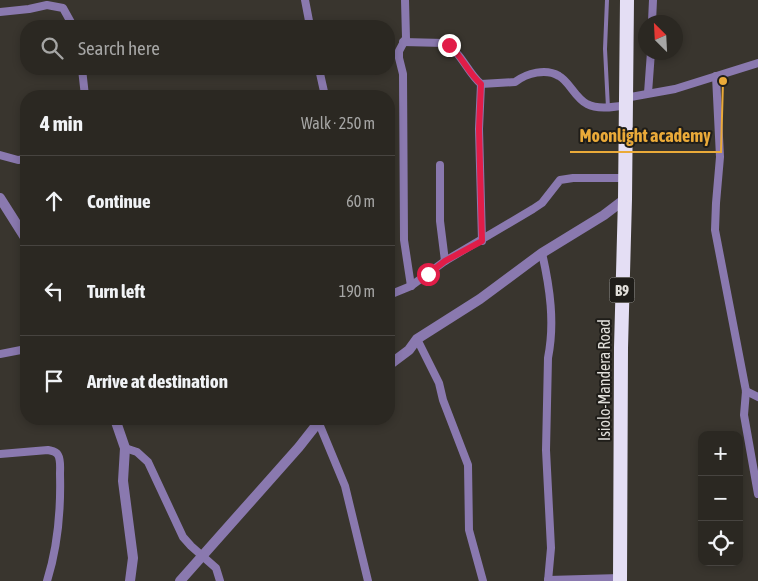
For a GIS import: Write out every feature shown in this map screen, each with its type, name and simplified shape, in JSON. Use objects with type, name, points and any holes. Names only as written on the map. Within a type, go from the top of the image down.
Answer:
[{"type":"highway","name":"Isiolo-Mandera Road","points":[[620,579],[621,348],[627,0]]},
{"type":"street","points":[[305,0],[309,20]]},
{"type":"street","points":[[405,0],[406,38],[403,42],[399,58],[403,74],[404,240],[411,286]]},
{"type":"street","points":[[652,15],[653,0]]},
{"type":"street","points":[[0,12],[47,5],[64,8],[70,20]]},
{"type":"street","points":[[403,42],[444,43],[449,45],[455,50],[473,77],[481,84],[515,82],[540,71],[560,76],[575,94],[587,104],[608,108],[648,93],[675,88],[758,63]]},
{"type":"street","points":[[648,93],[650,60]]},
{"type":"street","points":[[83,75],[84,90]]},
{"type":"street","points":[[320,75],[324,90]]},
{"type":"street","points":[[716,76],[720,157],[715,230],[746,392],[744,415],[758,494]]},
{"type":"street","points":[[481,84],[479,138],[482,241]]},
{"type":"street","points":[[0,156],[20,160]]},
{"type":"street","points":[[440,165],[440,221],[445,261]]},
{"type":"street","points":[[395,293],[411,286],[445,261],[482,241],[542,203],[560,180],[573,178],[625,178]]},
{"type":"street","points":[[0,198],[20,229]]},
{"type":"street","points":[[395,360],[409,350],[417,339],[480,299],[542,253],[604,215],[625,199]]},
{"type":"street","points":[[542,253],[552,298],[551,344],[548,358],[546,450],[551,548],[548,580],[620,579]]},
{"type":"street","points":[[417,339],[439,384],[443,400],[468,465],[469,530],[484,581]]},
{"type":"street","points":[[0,354],[20,350]]},
{"type":"street","points":[[746,392],[758,397]]},
{"type":"street","points":[[117,425],[125,448],[123,481],[133,558],[130,581]]},
{"type":"street","points":[[180,581],[299,447],[315,425]]},
{"type":"street","points":[[321,425],[345,486],[368,581]]},
{"type":"street","points":[[125,448],[137,452],[148,462],[183,537],[202,557],[216,568],[220,581]]},
{"type":"street","points":[[0,454],[48,450],[58,454],[60,459],[59,533],[47,581]]},
{"type":"lane","points":[[607,0],[605,49],[608,108]]},
{"type":"place","name":"Moonlight academy","points":[[723,81]]},
{"type":"route","points":[[428,274],[445,261],[482,241],[479,129],[481,84],[473,77],[455,50],[449,45]]}]
